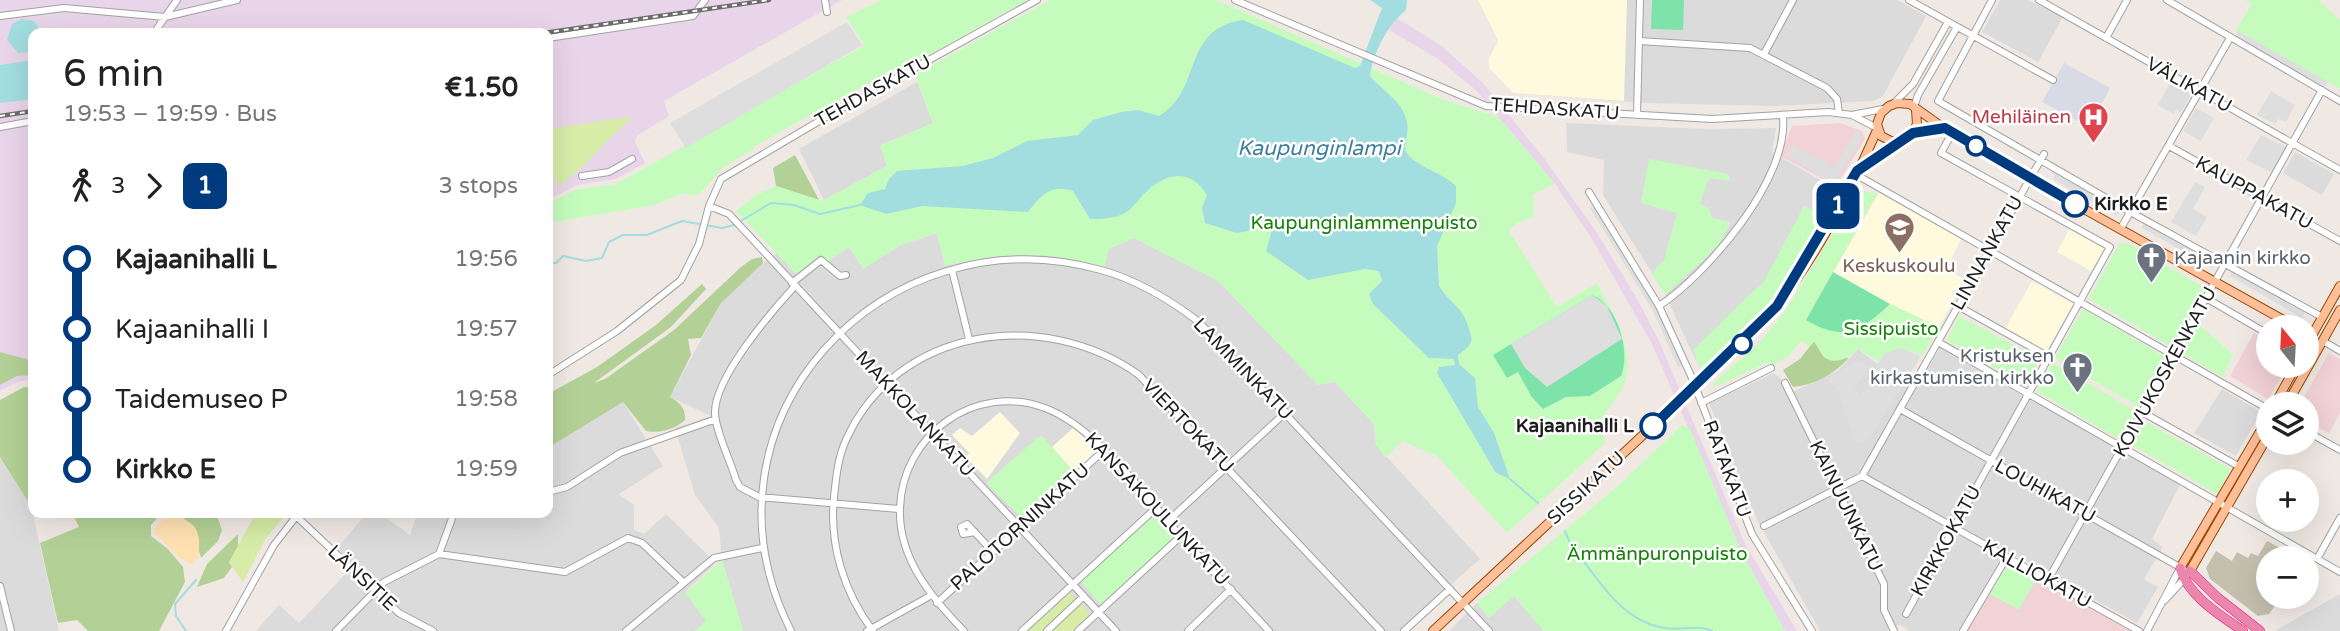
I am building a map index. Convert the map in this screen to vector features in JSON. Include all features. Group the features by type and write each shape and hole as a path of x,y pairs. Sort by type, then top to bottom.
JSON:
{"highway":[{"path":"2185,569 2184,580 2218,613 2243,631"},
{"path":"2185,569 2260,631"}],"main road":[{"path":"1949,130 1913,133 1899,142 1886,141 1877,129 1885,109 1893,104 1906,103 2030,177 2274,315"},
{"path":"1913,133 1917,124 1915,109"},
{"name":"SISSIKATU","path":"1433,631 1695,387 1777,306 1856,173 1877,129"},
{"name":"SISSIKATU","path":"1856,173 1899,142"},
{"path":"2319,321 2340,286"},
{"path":"2294,392 2340,310"},
{"path":"2319,339 2323,341"},
{"path":"2185,569 2219,501 2256,439"},
{"path":"2185,569 2228,507 2257,455"}],"street":[{"path":"157,28 177,0"},
{"path":"0,16 64,8 165,17 237,0"},
{"path":"553,37 693,16 705,0"},
{"path":"825,0 827,12"},
{"name":"TEHDASKATU","path":"709,206 722,180 736,169 1037,0"},
{"name":"TEHDASKATU","path":"1235,0 1486,106 1712,119 1853,114 1885,109"},
{"path":"1637,115 1640,0"},
{"path":"1764,54 1793,0"},
{"path":"1909,0 2053,80"},
{"path":"1992,0 1938,101 2043,157 2131,211 2322,317"},
{"name":"VÄLIKATU","path":"2039,0 2340,170"},
{"path":"2106,38 2127,0"},
{"path":"2166,0 2340,101"},
{"path":"1893,104 1913,84 1948,22"},
{"path":"1915,109 1918,95 1957,27"},
{"path":"2121,228 2230,38"},
{"path":"1639,41 1747,47 1835,94 1839,113"},
{"name":"KOIVUKOSKENKATU","path":"2048,580 2322,90"},
{"name":"TEHDASKATU","path":"1853,114 1877,129"},
{"path":"1659,306 1713,261 1731,237 1764,184 1782,145 1783,117"},
{"path":"0,127 28,122"},
{"path":"1949,130 1941,153 2019,195"},
{"name":"KAUPPAKATU","path":"2169,146 2340,241"},
{"name":"LINNANKATU","path":"1862,476 2019,195 2043,157"},
{"path":"582,176 609,172 632,159"},
{"path":"1856,173 2256,402"},
{"name":"RATAKATU","path":"1589,192 1659,306 1695,387 1752,534 1812,631"},
{"name":"KIRKKOKATU","path":"1906,614 2110,247 2019,195"},
{"path":"553,373 617,331 681,280 699,244 709,206"},
{"name":"MAKKOLANKATU","path":"709,206 729,214 1116,631"},
{"path":"846,275 840,276 821,260 793,284 760,325 722,386 716,419 740,487 760,497 900,509"},
{"name":"LAMMINKATU","path":"791,631 778,606 762,548 760,497 777,422 808,366 840,334 892,295 930,276 995,261 1044,260 1103,271 1138,284 1199,322 1489,631"},
{"path":"952,270 969,339"},
{"path":"2206,298 2256,327"},
{"path":"1958,306 2049,357"},
{"name":"VIERTOKATU","path":"870,630 844,578 837,555 834,503 845,441 863,410 886,383 925,357 969,339 1004,334 1044,335 1102,351 1152,386 1381,631"},
{"path":"2323,341 2340,351"},
{"path":"1938,342 2296,546"},
{"path":"1701,403 1771,368"},
{"name":"KAINUUNKATU","path":"1785,383 1884,584 1884,610 1894,631"},
{"name":"KANSAKOULUNKATU","path":"964,631 930,596 911,560 900,509 909,465 916,449 947,419 967,409 998,402 1018,402 1041,407 1067,418 1086,432 1269,631"},
{"name":"LOUHIKATU","path":"1900,409 2185,569"},
{"path":"1168,521 1286,412"},
{"path":"2142,412 2240,467"},
{"path":"553,491 567,487 620,453 716,419"},
{"path":"2319,438 2340,450"},
{"name":"PALOTORNINKATU","path":"937,603 1103,452"},
{"path":"1764,526 1862,476"},
{"name":"KALLIOKATU","path":"1862,476 2139,631"},
{"path":"1022,631 1156,508"},
{"path":"226,631 274,545 295,518"},
{"name":"LÄNSITIE","path":"302,518 375,590 413,623 433,631"},
{"path":"439,554 452,518"},
{"path":"2319,557 2340,518"},
{"path":"975,532 993,552"},
{"path":"1078,631 1181,536"},
{"path":"336,631 384,582 439,554 565,572 628,538 642,543 683,582"},
{"path":"626,631 714,558 762,548"},
{"path":"1963,631 2007,557"},
{"path":"2319,560 2340,572"},
{"path":"2147,631 2185,569"},
{"path":"2164,601 2184,580"},
{"path":"0,586 11,631"},
{"path":"1188,631 1231,589"},
{"path":"1404,631 1450,589"},
{"path":"870,630 930,596"},
{"path":"1046,631 1084,596"}],"shaded area":[{"path":"0,0 842,0 664,101 669,116 637,136 635,142 645,163 616,179 577,185 553,197 553,28 28,28 28,380 20,381 0,391"},
{"path":"1478,0 1897,0 1926,16 1883,96 1873,101 1776,106 1642,103 1513,93 1489,68 1489,58 1498,41"},
{"path":"1478,0 1627,0 1624,101 1513,93 1489,68 1489,58 1498,41"},
{"path":"2000,0 2027,0 2063,17 2038,62 1982,32"},
{"path":"1397,18 1443,47 1482,82 1544,158 1597,233 1659,341 1745,544 1797,631 1785,631 1741,551 1652,344 1590,236 1555,184 1476,90 1438,59 1389,30"},
{"path":"847,22 862,45 686,148 670,123"},
{"path":"2238,31 2328,82 2325,87 2235,36"},
{"path":"2064,63 2110,88 2089,127 2042,102"},
{"path":"2171,81 2192,93 2181,113 2176,110 2174,114 2158,105"},
{"path":"917,82 933,123 881,145 887,166 824,200 799,149"},
{"path":"2271,91 2295,105 2286,122 2278,119 2275,124 2257,115"},
{"path":"2196,108 2214,118 2201,141 2183,131"},
{"path":"1566,123 1709,129 1776,128 1772,152 1832,187 1765,297 1696,361 1664,292 1603,195 1604,160 1567,152"},
{"path":"1840,123 1862,131 1865,139 1836,186 1780,156 1792,126"},
{"path":"1855,132 1863,137 1832,184 1787,156 1792,145 1835,167"},
{"path":"2261,135 2286,147 2271,172 2246,160"},
{"path":"2295,152 2334,174 2322,195 2283,173"},
{"path":"2055,165 2125,205 2121,212 2116,215 2053,179 2055,175 2051,173"},
{"path":"2195,182 2205,187 2193,209 2207,217 2196,236 2171,222"},
{"name":"Keskuskoulu","path":"1879,193 1961,239 1947,269 1965,280 1939,327 1890,304 1806,320"},
{"path":"1594,206 1657,308 1682,366 1678,367 1653,311 1590,208"},
{"path":"2145,215 2206,250 2204,256 2215,262 2212,268 2142,228"},
{"path":"2070,228 2105,248 2091,271 2057,252"},
{"path":"937,233 945,265 1012,254 1044,253 1104,268 1108,249 1134,238 1218,280 1252,314 1334,381 1374,424 1376,445 1480,559 1398,631 743,631 722,560 719,528 695,495 675,428 711,416 670,397 721,303 752,271 777,253 802,280 849,246 863,268 901,245"},
{"path":"2235,264 2309,305 2304,315 2297,315 2230,276"},
{"path":"2032,281 2073,304 2046,352 2005,329"},
{"path":"1592,295 1607,306 1622,339 1547,387 1525,368 1511,344"},
{"path":"2254,333 2256,378 2281,378 2272,392 2256,392 2230,376"},
{"path":"1900,348 1921,356 1868,440 1856,444 1837,388 1825,381 1859,360 1870,367 1854,388 1860,396 1884,354"},
{"path":"1940,348 2180,485 2152,539 2163,547 2144,579 2158,587 2137,623 2007,551 1958,631 1909,631 1900,625 1887,631 1820,631 1757,520 1709,403 1774,373 1795,391 1838,371 1858,349 1914,392"},
{"path":"2329,353 2340,359 2340,413 2329,433 2319,428 2319,392 2307,392 2315,378 2319,378 2319,371"},
{"path":"2222,389 2256,409 2256,421 2236,456 2194,433"},
{"path":"623,402 663,466 619,494 634,505 634,530 644,534 666,514 716,563 685,592 707,621 695,631 256,631 279,605 299,623 353,566 337,548 363,518 387,518 410,535 415,518 553,518 553,445"},
{"path":"1000,412 1020,433 987,479 966,457 969,453 952,435 960,428 972,436"},
{"path":"1073,428 1098,450 1075,473 1052,447"},
{"path":"0,457 28,498 28,518 34,518 59,631 0,631"},
{"path":"2216,551 2232,561 2237,552 2248,558 2251,553 2256,555 2256,609 2273,609 2269,614 2258,616 2210,579 2206,568"},
{"path":"2036,577 2130,631 1966,631 1988,593 2019,609"},
{"path":"2340,594 2340,631 2276,630 2313,609 2319,609 2319,606"},
{"path":"1514,596 1544,631 1449,631 1477,603 1489,618"}],"green space":[{"path":"882,0 1027,0 911,65 901,70 895,68 755,146 753,150 725,166 698,195 680,194 655,205 553,222 553,202 578,189 616,184 865,45 846,17"},
{"name":"Kaupunginlammenpuisto","path":"1050,0 1216,0 1442,99 1498,117 1555,184 1533,194 1533,217 1516,224 1509,231 1557,307 1597,283 1623,338 1627,374 1625,383 1605,414 1602,432 1605,443 1507,533 1438,457 1403,441 1385,458 1376,444 1374,424 1335,382 1318,385 1218,281 1134,238 1109,249 1104,268 1063,258 1025,255 986,258 945,266 937,233 901,245 863,269 849,247 802,280 736,211 756,195 776,186 822,201 887,166 880,146 933,123 915,75"},
{"path":"1652,0 1684,0 1683,30 1651,29"},
{"path":"2245,0 2318,0 2340,20 2340,89 2236,30 2252,4"},
{"path":"627,117 632,119 578,171 558,186 553,173 553,128"},
{"path":"795,155 819,200 776,186 773,168"},
{"path":"1649,159 1728,174 1730,181 1709,178 1700,203 1709,209 1712,218 1731,222 1718,246 1665,295 1652,273 1664,260 1677,213 1641,203"},
{"name":"Sissipuisto","path":"1859,190 1877,194 1806,320 1847,333 1890,304 1939,327 1923,355 1893,350 1879,362 1858,349 1847,357 1833,361 1824,357 1814,342 1809,347 1801,341 1788,357 1773,365 1769,362 1717,386 1711,385 1758,344 1783,315"},
{"path":"1804,206 1823,216 1772,300 1701,370 1693,350 1765,280"},
{"path":"2128,243 2205,288 2172,347 2089,299 2119,244"},
{"path":"762,257 763,263 721,303 701,338 688,339 691,355 670,397 681,406 685,420 667,430 646,431 623,402 553,445 553,391 597,367 656,325 702,284 706,289 671,327 594,383 605,379 674,330 752,259"},
{"path":"1833,272 1890,304 1851,331 1831,331 1806,320"},
{"path":"1592,295 1609,308 1620,330 1624,355 1621,376 1590,396 1566,397 1543,409 1531,396 1518,372 1507,378 1493,355"},
{"path":"2083,309 2167,358 2139,407 2055,358"},
{"path":"1959,316 2040,359 2025,385 1947,340"},
{"path":"2198,324 2233,354 2223,377 2181,353"},
{"path":"1814,341 1828,357 1849,358 1824,378 1793,387 1783,370 1800,359"},
{"path":"0,352 28,360 28,375 17,376 0,385"},
{"path":"2053,363 2136,411 2119,439 2036,391"},
{"path":"28,387 28,501 0,457 0,400"},
{"path":"2144,421 2231,469 2217,494 2132,445"},
{"name":"Ämmänpuronpuisto","path":"1682,425 1690,429 1741,551 1785,631 1544,631 1514,596 1489,618 1477,603 1618,486"},
{"path":"1041,435 1075,473 1023,519 986,483"},
{"path":"1153,514 1158,514 1173,531 1174,537 1101,605 1081,582"},
{"path":"74,518 157,518 151,525 151,536 168,549 183,567 185,582 159,631 88,631 77,620 58,623 40,543 79,527"},
{"path":"184,518 218,518 222,530 218,541 201,558 192,528"},
{"path":"253,518 283,518 266,538 243,582 229,562"},
{"path":"238,534 238,546 229,562 232,567 224,578 197,587 207,564"},
{"path":"722,560 743,631 695,631 706,621 685,593"},
{"path":"2006,563 2036,579 2019,610 1988,593"},
{"path":"1070,592 1091,615 1074,631 1028,631"}],"sand":[{"path":"179,518 194,526 199,543 198,558 193,564 183,560 154,534 158,523"}],"water":[{"name":"Kaupunginlampi","path":"1370,0 1407,0 1406,10 1382,40 1370,76 1397,102 1405,115 1408,127 1405,149 1409,156 1456,186 1456,203 1437,246 1439,286 1466,321 1471,341 1469,347 1458,355 1459,364 1475,378 1478,407 1494,433 1510,479 1496,473 1437,373 1439,367 1455,365 1454,359 1429,358 1373,304 1369,294 1382,281 1379,271 1365,269 1308,280 1266,251 1272,230 1270,217 1256,220 1248,231 1237,233 1205,223 1202,208 1207,195 1187,177 1163,180 1147,191 1128,211 1105,219 1090,219 1073,191 1065,189 1047,192 1028,212 922,206 886,214 860,205 868,193 885,189 889,179 897,171 963,166 993,158 1027,141 1078,135 1093,120 1121,112 1138,110 1159,116 1173,105 1182,91 1201,47 1210,35 1223,26 1243,20 1355,68 1360,66 1382,8"},
{"path":"22,19 34,21 39,28 28,28 28,52 18,53 7,40 12,24"},
{"path":"28,61 28,100 0,103 0,65"}],"waterway":[{"path":"739,222 771,203 794,205 820,214 860,205"},
{"path":"553,263 563,256 586,261 602,258 609,242 623,235 647,235 682,221 722,228 734,225"},
{"path":"1510,479 1538,503"},
{"path":"1565,531 1570,543 1600,583 1634,616 1648,624 1664,628 1700,628 1712,631"},
{"path":"186,631 176,616 175,604 196,580"}],"railway":[{"path":"553,32 769,0"},
{"path":"0,116 28,112"}],"bus line":[{"name":"1","path":"1653,426 1763,323 1790,290 1857,171 1913,133 1945,128 2075,204"}],"place":[{"name":"Mehiläinen","path":"2094,144"},
{"name":"Kirkko E","path":"2075,204"},
{"name":"Keskuskoulu","path":"1899,254"},
{"name":"Kajaanin kirkko","path":"2151,285"},
{"name":"Kristuksen kirkastumisen kirkko","path":"2077,394"},
{"name":"Kajaanihalli L","path":"1653,426"}]}
